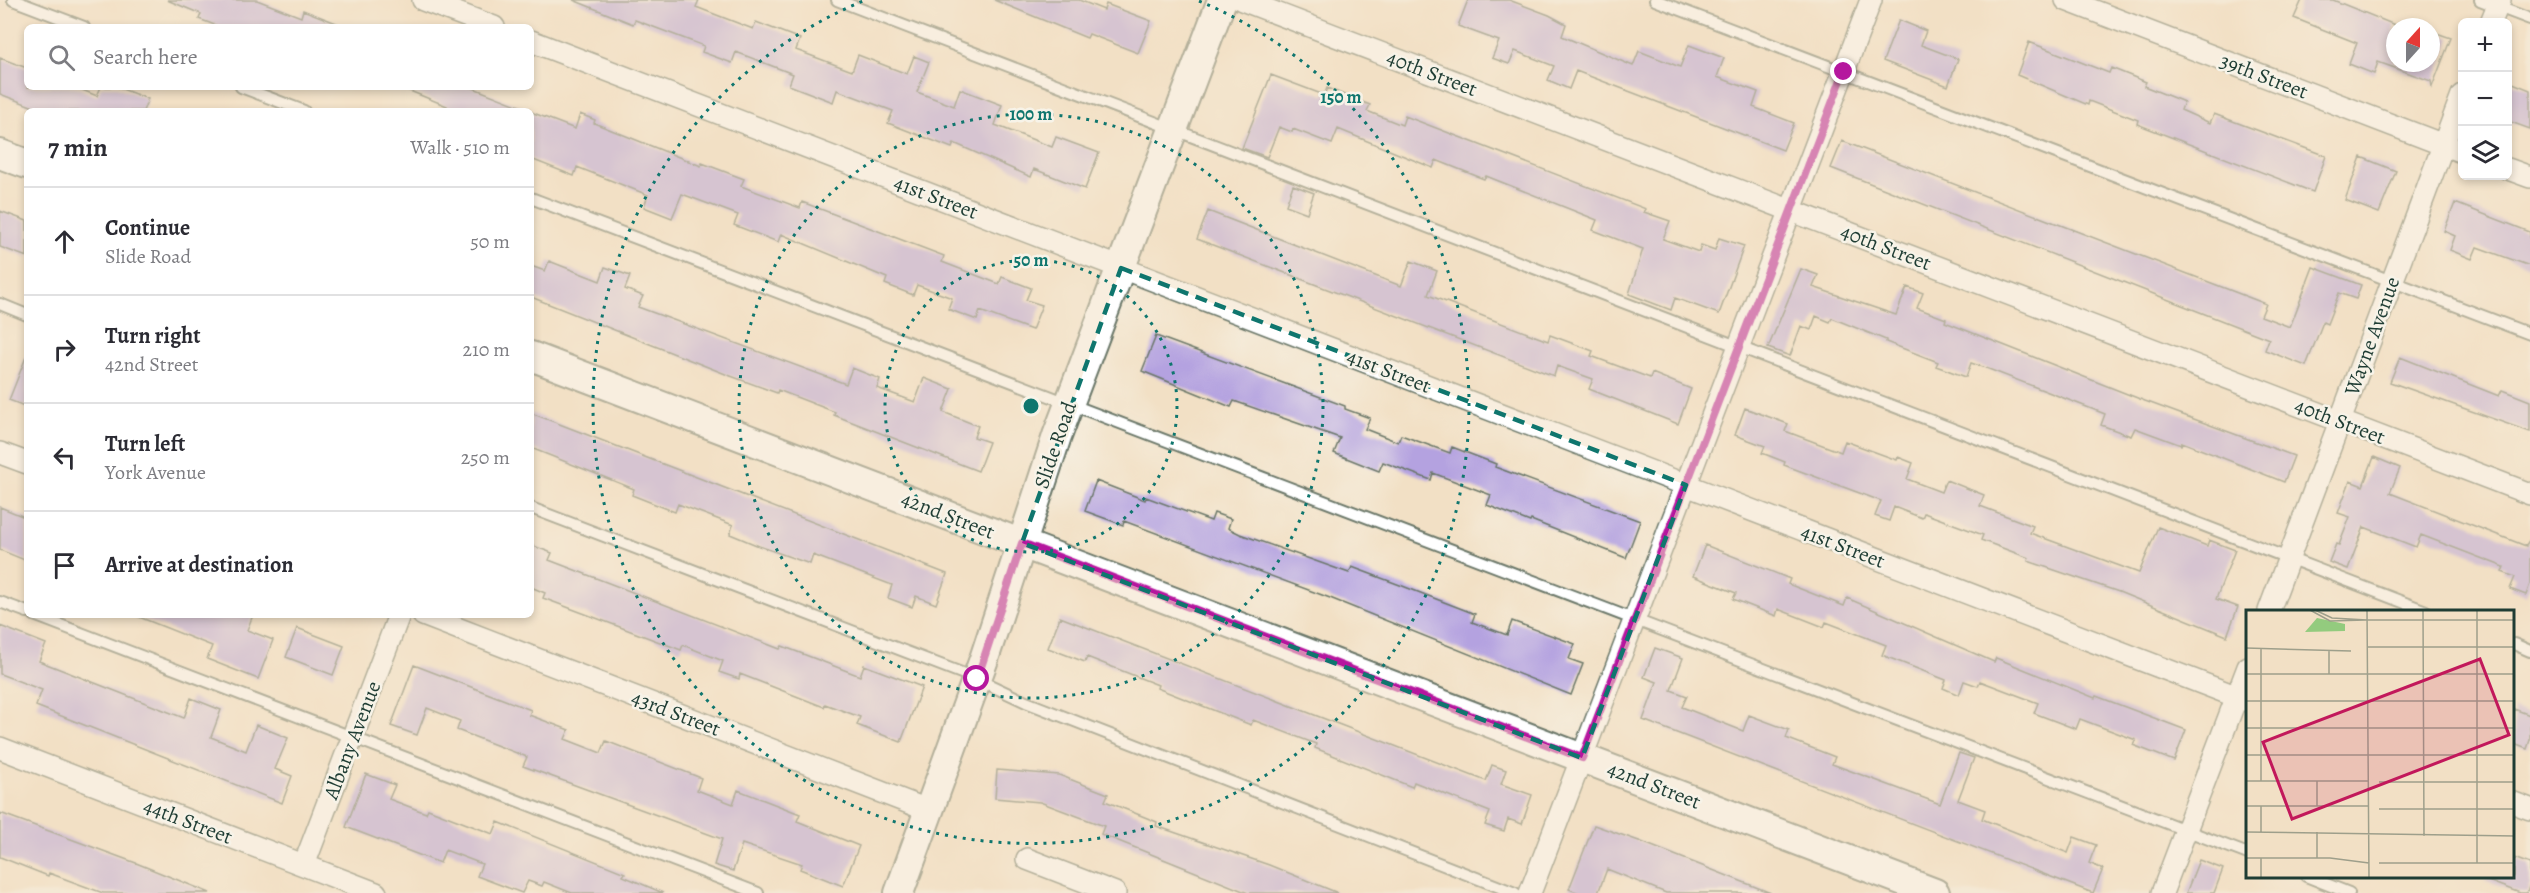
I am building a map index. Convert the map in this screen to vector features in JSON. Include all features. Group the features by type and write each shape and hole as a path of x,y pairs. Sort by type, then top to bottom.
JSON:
{"street":[{"path":"423,0 486,24"},
{"name":"Slide Road","path":"899,893 977,679 1069,403 1222,0"},
{"name":"40th Street","path":"1242,0 2530,494"},
{"path":"1530,893 1871,0"},
{"name":"39th Street","path":"2066,0 2453,148"},
{"name":"41st Street","path":"534,42 2243,699"},
{"name":"Wayne Avenue","path":"2269,610 2392,282 2453,148 2458,122"},
{"path":"0,154 24,163"},
{"path":"2512,170 2530,177"},
{"name":"42nd Street","path":"534,357 1935,893"},
{"path":"0,453 24,462"},
{"name":"Albany Avenue","path":"304,865 398,618"},
{"name":"43rd Street","path":"431,618 930,811"},
{"path":"2163,893 2186,831 2243,699 2246,680"},
{"name":"44th Street","path":"0,748 376,893"},
{"path":"2515,802 2530,809"},
{"path":"1027,859 1115,893"}],"lane":[{"path":"13,0 76,24"},
{"path":"837,0 2423,610"},
{"path":"1655,0 2530,334"},
{"path":"2492,7 2530,19"},
{"path":"249,90 296,108"},
{"path":"534,199 2246,853"},
{"path":"0,304 24,314"},
{"path":"534,509 977,679 1026,702 1515,893"},
{"path":"0,602 24,611"},
{"path":"42,618 758,893"},
{"path":"2515,644 2530,651"},
{"path":"2311,878 2349,893"}],"highlighted area":[{"path":"1121,268 1686,485 1582,758 1022,543"}],"building":[{"path":"167,0 257,0 301,17 303,10 339,24 212,24 199,19 201,14"},
{"path":"573,0 699,0 696,7 753,29 756,22 800,39 796,50 852,71 858,55 907,74 914,56 929,62 917,92 954,106 960,89 1002,105 995,125 1052,147 1056,137 1099,153 1085,189 1034,169 1031,177 954,143 952,148 888,123 893,111 837,90 833,102 789,85 793,74 736,52 732,63 702,52 704,46 635,20 633,24"},
{"path":"994,0 1079,0 1104,10 1106,4 1151,21 1138,53 1089,34 1087,38"},
{"path":"1468,0 1509,0 1549,15 1566,24 1562,36 1633,66 1639,51 1680,67 1689,45 1724,58 1717,77 1758,92 1753,107 1794,123 1783,150 1576,71 1569,89 1548,80 1554,66 1515,51 1509,64 1492,58 1499,41 1458,26"},
{"path":"2302,0 2333,0 2386,21 2386,65 2378,62 2374,74 2349,64 2357,43 2294,18"},
{"path":"1899,20 1926,31 1921,45 1958,59 1948,86 1883,61"},
{"path":"2440,34 2451,38 2440,66"},
{"path":"2029,42 2109,73 2111,68 2146,82 2144,86 2184,102 2181,110 2210,123 2214,114 2326,156 2313,192 2137,124 2138,120 2089,101 2088,105 2017,75"},
{"path":"0,58 24,67 24,90 82,90 97,96 100,90 125,90 148,99 144,108 36,108 0,94"},
{"path":"2406,72 2438,72 2432,87 2431,81"},
{"path":"1271,75 1324,95 1327,88 1370,105 1367,111 1402,125 1405,116 1646,209 1644,212 1670,221 1663,239 1699,252 1701,245 1715,250 1719,238 1744,246 1719,314 1675,298 1671,310 1629,294 1643,249 1593,230 1597,220 1486,176 1484,179 1436,160 1433,168 1338,129 1332,144 1293,129 1292,132 1279,127 1267,157 1242,148"},
{"path":"2512,83 2530,90 2530,129 2512,122"},
{"path":"407,90 479,90 525,108 446,108 447,106"},
{"path":"534,113 575,129 580,114 595,120 594,123 701,166 702,163 744,179 741,186 800,208 802,202 944,256 942,262 999,284 1002,277 1031,288 1026,300 1042,305 1032,330 980,311 977,320 948,309 952,298 917,285 913,295 885,284 887,278 781,234 778,242 734,225 738,215 682,194 672,218 644,207 648,195 577,167 574,176 534,160"},
{"path":"1842,141 2266,304 2261,316 2290,327 2313,267 2361,285 2356,299 2339,293 2327,324 2323,322 2306,366 2265,350 2269,339 1831,168"},
{"path":"2361,157 2396,171 2379,213 2345,200"},
{"path":"1293,185 1314,193 1307,213 1286,205"},
{"path":"2455,203 2530,232 2530,266 2477,247 2472,259 2450,250 2455,236 2444,231"},
{"path":"0,211 24,220 24,256 0,247"},
{"path":"1208,211 1401,286 1411,261 1437,271 1428,295 1548,341 1550,335 1593,351 1591,356 1650,378 1652,373 1691,389 1678,424 1589,389 1593,379 1557,366 1554,376 1197,239"},
{"path":"549,261 600,281 605,267 630,276 625,289 643,296 638,307 846,384 852,368 880,379 877,388 915,402 924,378 952,389 943,412 978,426 974,437 989,442 978,471 834,415 835,412 778,390 777,393 728,375 534,298 534,267 545,271"},
{"path":"1801,269 1818,275 1813,287 1896,315 1907,287 1923,293 1917,308 1946,319 1945,322 2145,401 2294,456 2284,482 2182,442 2181,445 2135,428 2131,436 2101,425 2105,414 1971,363 1966,377 1936,366 1938,362 1832,318 1830,322 1816,316 1811,330 1801,326 1790,356 1768,348"},
{"path":"1156,336 1345,406 1345,409 1370,418 1365,429 1398,442 1401,435 1450,453 1452,447 1496,464 1495,467 1640,521 1626,558 1487,505 1491,495 1433,473 1431,480 1383,462 1379,471 1334,453 1340,438 1234,401 1231,407 1142,371"},
{"path":"2400,357 2499,396 2502,390 2530,401 2530,432 2390,382"},
{"path":"24,362 24,406 9,400"},
{"path":"1745,408 1788,424 1785,431 1841,452 1845,441 1897,460 1898,457 1913,463 1907,479 1941,492 1946,480 1984,495 1980,506 2033,526 2030,533 2139,573 2158,527 2207,546 2209,540 2235,550 2216,599 2238,607 2227,636 2119,592 2028,561 2029,558 1981,540 1983,535 1924,513 1922,518 1894,507 1889,521 1875,516 1881,501 1784,465 1785,462 1762,453 1765,446 1735,435"},
{"path":"534,414 947,574 936,604 916,596 912,607 888,598 892,585 813,555 810,564 759,546 730,534 733,525 678,504 675,512 632,495 634,489 534,449"},
{"path":"2374,457 2400,468 2390,493 2526,546 2530,540 2530,584 2526,595 2510,589 2515,577 2502,572 2504,567 2421,535 2416,547 2364,527 2348,569 2329,562 2336,544 2339,545 2350,517 2338,513 2350,481 2363,486"},
{"path":"1096,481 1145,500 1146,497 1211,521 1214,513 1231,519 1228,528 1240,534 1349,573 1352,567 1400,585 1475,614 1472,622 1507,635 1512,621 1575,644 1569,659 1583,664 1571,695 1330,598 1124,521 1123,525 1085,511"},
{"path":"0,507 24,517 24,560 0,550"},
{"path":"1705,545 1790,579 1788,584 1844,606 1847,598 1994,662 1996,658 2095,698 2096,696 2186,730 2174,761 2133,745 2136,740 2080,719 2076,729 2034,713 2038,703 1980,681 1978,686 1964,681 1959,695 1943,688 1946,680 1882,655 1886,645 1826,622 1824,627 1778,609 1776,616 1733,599 1736,593 1693,576"},
{"path":"534,546 552,553 549,560 780,649 782,646 860,676 864,665 922,687 901,742 857,725 860,717 825,704 824,707 740,674 739,679 719,672 723,661 683,645 681,650 543,598 545,593 534,588"},
{"path":"1060,617 1486,781 1492,765 1506,770 1501,784 1532,795 1522,824 1508,819 1504,831 1485,825 1490,812 1414,782 1412,787 1315,748 1316,744 1253,720 1251,725 1157,688 1158,685 1087,657 1085,662 1048,648"},
{"path":"142,618 252,618 247,630 273,640 258,679 207,659 212,646"},
{"path":"0,626 46,644 39,661 184,718 191,698 221,710 211,737 246,751 256,725 288,738 275,769 292,776 282,803 36,706 42,690 0,674"},
{"path":"297,628 344,646 333,675 286,657"},
{"path":"1655,648 1683,658 1671,690 1687,696 1682,707 1743,731 1749,715 1789,730 1786,738 1835,757 1832,764 1940,804 1959,753 1974,758 1958,800 1985,810 1982,819 2068,853 2074,837 2096,845 2089,863 2103,869 2093,893 1643,720 1657,682 1644,677"},
{"path":"414,665 531,710 529,715 569,730 565,739 601,753 606,741 701,778 697,790 733,804 738,790 800,814 797,821 859,846 843,886 800,869 802,864 742,844 733,871 714,865 722,839 523,766 527,757 457,730 460,721 427,708 417,735 391,726"},
{"path":"2515,709 2530,715 2530,740 2527,749 2515,744"},
{"path":"997,770 1059,775 1108,794 1105,801 1157,822 1156,826 1269,865 1338,893 1248,893 1101,834 1104,826 1040,802 995,798"},
{"path":"366,774 395,785 389,799 426,813 428,809 493,834 498,822 625,873 623,876 663,893 572,893 544,882 542,886 528,881 522,893 477,876 482,864 445,850 440,863 346,827"},
{"path":"0,813 210,893 103,893 49,873 48,876 0,857"},
{"path":"1594,825 1771,893 1666,893 1607,869 1598,893 1579,893 1569,889"},
{"path":"2515,858 2530,864 2530,884 2527,893 2520,893 2480,878 2515,878"},
{"path":"2199,860 2223,869 2214,893 2186,893"}],"route":[{"path":"977,679 1022,543 1582,758 1844,72"}]}
